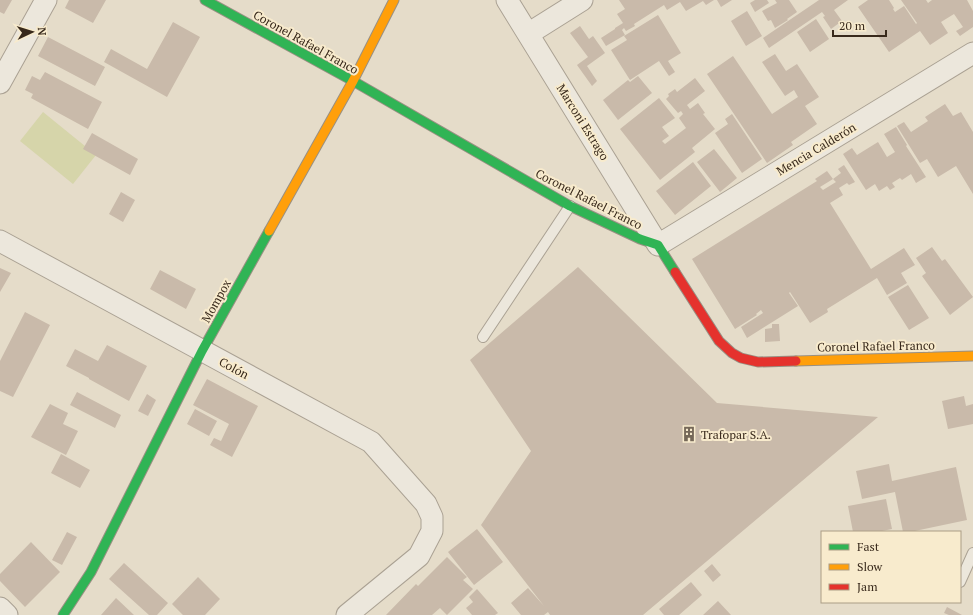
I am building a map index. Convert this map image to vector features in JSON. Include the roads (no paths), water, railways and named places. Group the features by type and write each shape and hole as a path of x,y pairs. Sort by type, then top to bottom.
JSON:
{"street":[{"path":"0,84 46,0"},
{"name":"Coronel Rafael Franco","path":"205,0 352,81 570,206 658,245 719,341 728,351 742,358 758,362 969,353"},
{"name":"Mompox","path":"63,615 91,572 202,351 352,81 394,0"},
{"name":"Marconi Estrago","path":"507,0 658,245"},
{"path":"528,34 582,0"},
{"name":"Mencia Calderón","path":"658,245 973,53"},
{"name":"Colón","path":"0,242 371,442 426,504 432,517 432,531 419,556 356,612"},
{"path":"0,608 7,615"}],"lane":[{"path":"483,337 570,206"},
{"path":"961,580 973,553"}],"place":[{"name":"Trafopar S.A.","path":"689,434"}]}
